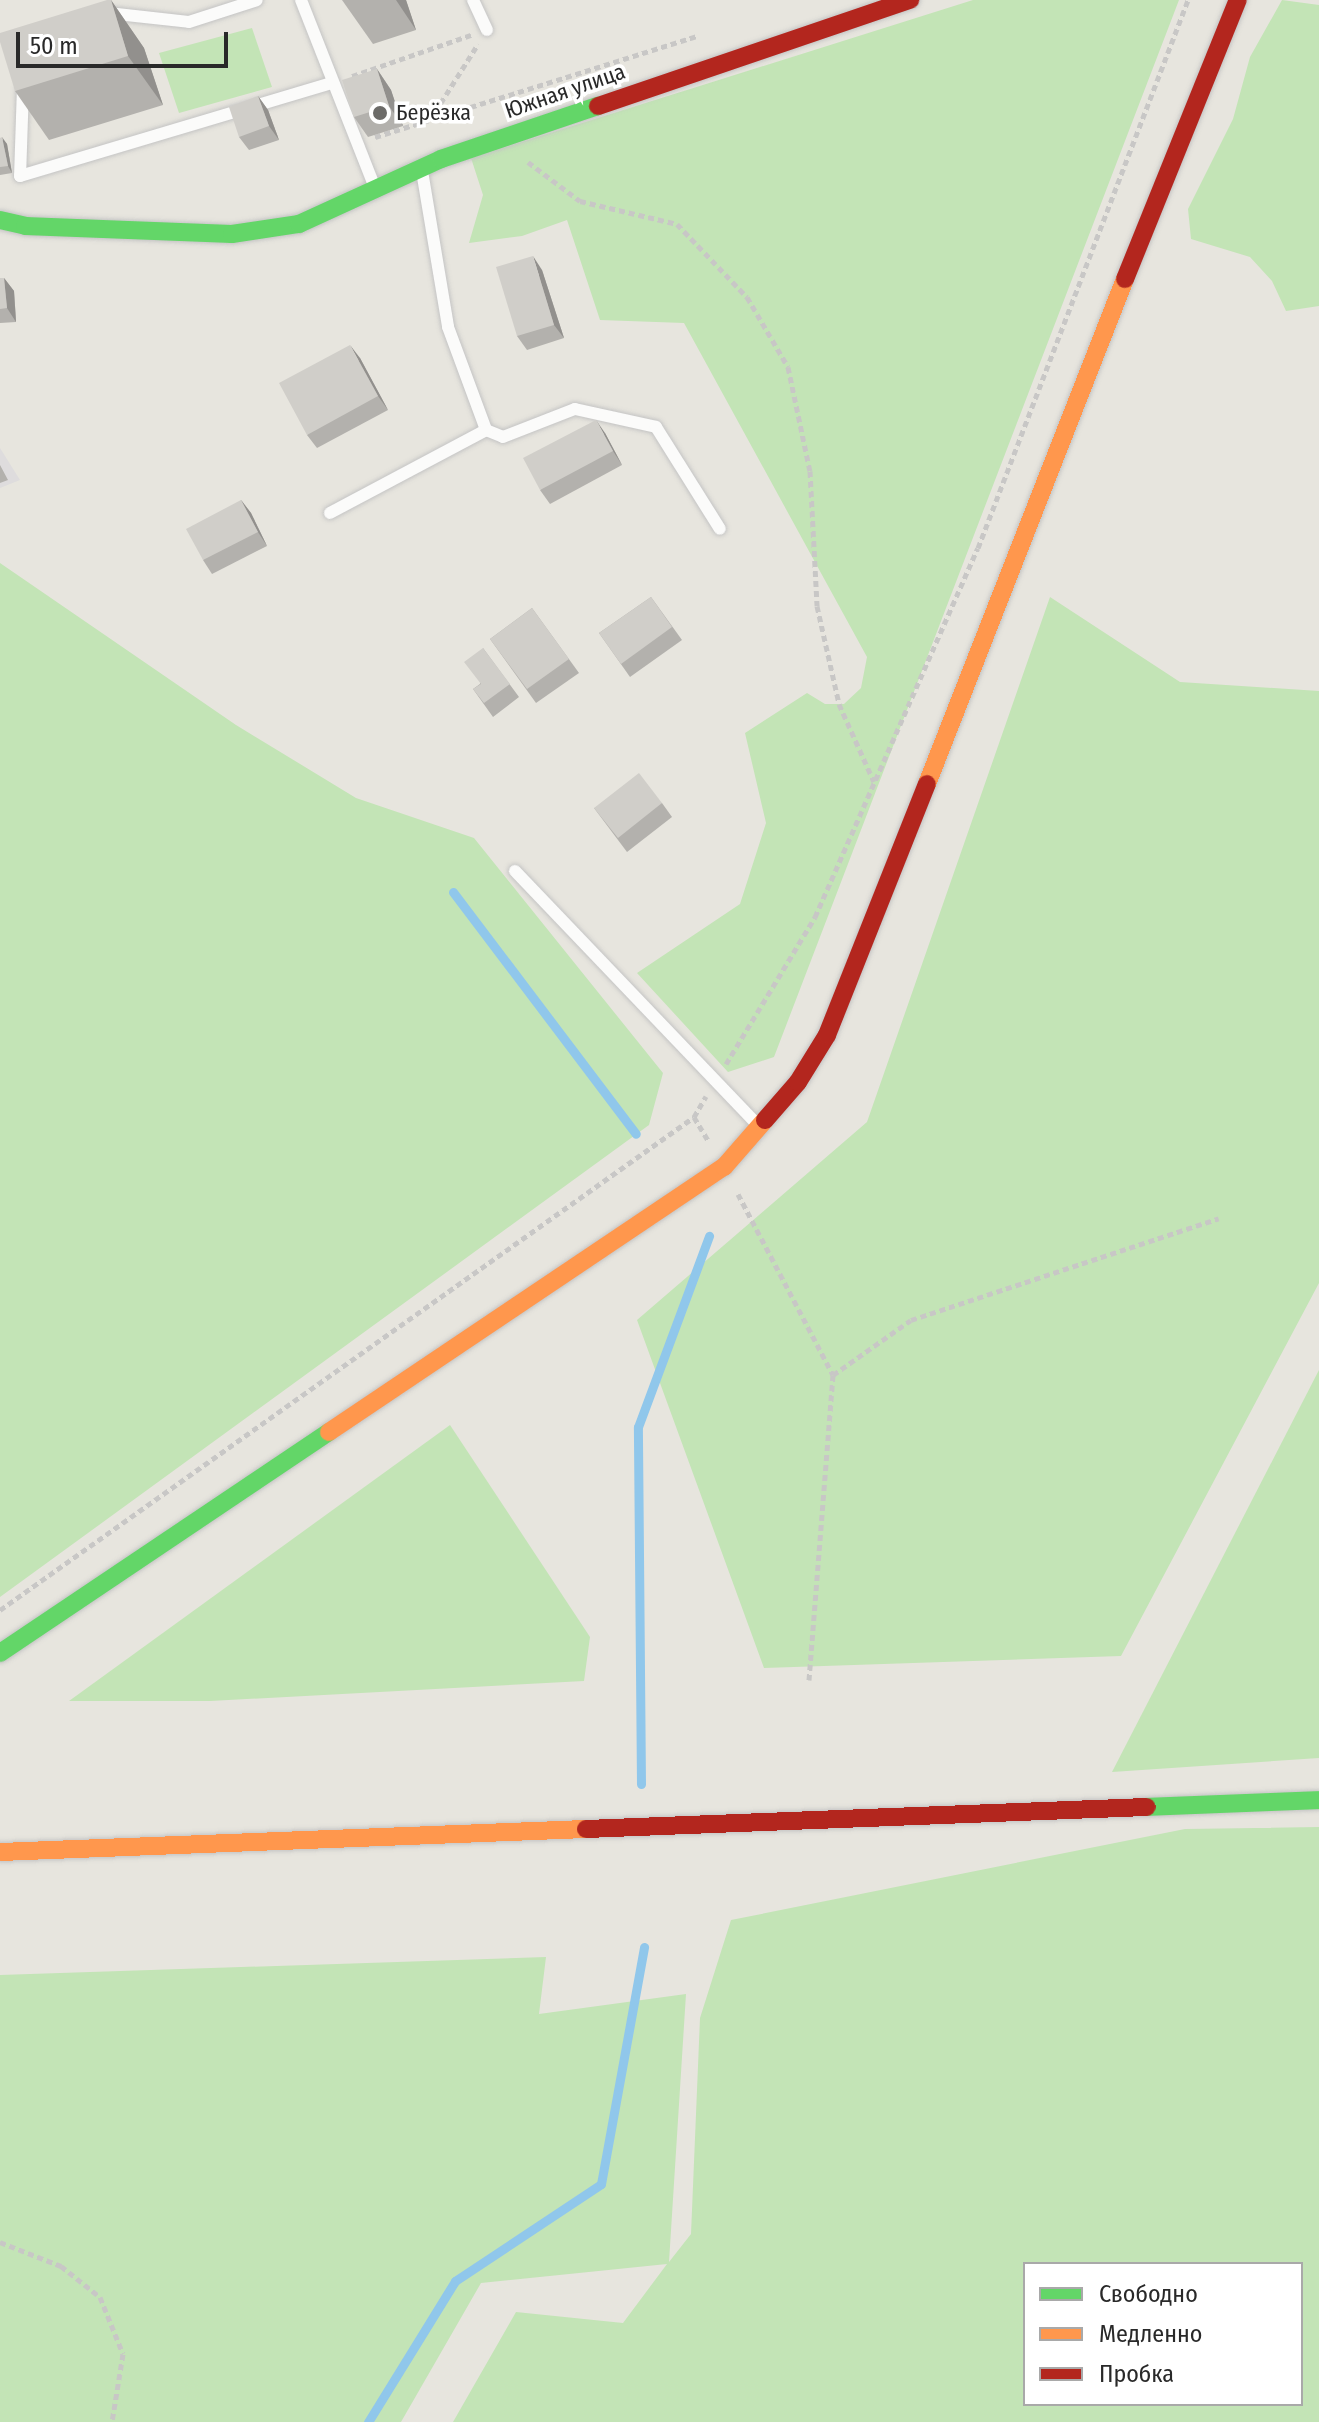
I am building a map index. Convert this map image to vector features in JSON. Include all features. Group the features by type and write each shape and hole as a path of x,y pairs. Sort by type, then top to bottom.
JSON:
{"street":[{"name":"Южная улица","path":"0,220 25,226 232,234 299,224 421,168 498,139 910,0"},
{"path":"0,1653 724,1167 762,1130 827,1035 854,975 1030,514 1238,0"},
{"path":"0,1852 1319,1800"}],"lane":[{"path":"91,18 106,12 189,22 257,0"},
{"path":"301,0 354,144 376,190"},
{"path":"473,0 487,30"},
{"path":"28,75 22,89 20,176 332,83"},
{"path":"421,168 448,327 486,430 503,437 575,409 656,427 720,529"},
{"path":"330,513 486,430"},
{"path":"515,871 762,1130"}],"path":[{"path":"0,1610 694,1117 815,917 978,548 1188,0"},
{"path":"332,83 487,30"},
{"path":"429,121 487,30"},
{"path":"354,144 709,33"},
{"path":"498,139 580,201 677,224 747,297 788,367 810,471 817,606 839,704 874,782"},
{"path":"694,1117 724,1167 833,1375 809,1680"},
{"path":"833,1375 911,1320 1219,1218"},
{"path":"0,2242 61,2266 100,2297 123,2354 112,2422"}],"shaded area":[{"path":"0,448 20,480 0,488"}],"green space":[{"path":"973,0 1179,0 774,1057 728,1072 637,973 740,904 766,823 745,733 807,693 825,704 844,704 861,688 867,657 684,323 600,320 567,220 522,236 469,243 483,195 471,158"},
{"path":"1282,0 1319,5 1319,306 1286,311 1272,281 1250,257 1191,239 1188,209 1233,119 1250,57"},
{"path":"252,28 272,87 179,113 159,53"},
{"path":"0,563 236,725 356,798 474,838 663,1073 649,1125 0,1597"},
{"path":"1050,597 1180,682 1319,691 1319,1283 1121,1656 764,1668 637,1320 867,1122"},
{"path":"1319,1370 1319,1758 1112,1772"},
{"path":"450,1425 590,1637 584,1681 210,1701 69,1701"},
{"path":"1319,1827 1319,2422 453,2422 516,2312 623,2323 667,2264 481,2283 401,2422 0,2422 0,1975 546,1957 539,2014 686,1994 669,2262 691,2234 700,2018 731,1920 1185,1829"}],"building":[{"path":"111,0 128,56 15,91 0,33"},
{"path":"377,69 389,106 354,117 342,80"},
{"path":"258,96 269,126 239,137 229,107"},
{"path":"0,138 8,166 0,167"},
{"path":"533,256 554,325 517,336 496,267"},
{"path":"0,278 4,278 7,308 0,309"},
{"path":"350,345 378,396 307,435 279,383"},
{"path":"596,420 613,451 540,490 523,458"},
{"path":"241,500 258,532 203,560 186,529"},
{"path":"651,597 672,627 621,664 599,633"},
{"path":"532,608 569,659 527,689 490,639"},
{"path":"483,648 510,684 484,703 473,689 481,684 464,662"},
{"path":"639,773 662,803 618,838 594,808"}],"waterway":[{"path":"453,892 636,1134"},
{"path":"641,1784 638,1427 709,1236"},
{"path":"368,2422 455,2281 601,2184 644,1947"}],"traffic: fast":[{"path":"0,220 25,226 232,234 299,224 441,159 598,106"},
{"path":"0,1653 329,1432"},
{"path":"1147,1807 1319,1800"}],"traffic: slow":[{"path":"927,784 1125,279"},
{"path":"329,1432 724,1167 765,1120"},
{"path":"0,1852 586,1829"}],"traffic: jam":[{"path":"598,106 910,0"},
{"path":"1125,279 1238,0"},
{"path":"765,1120 798,1082 827,1035 927,784"},
{"path":"586,1829 1147,1807"}],"place":[{"name":"Берёзка","path":"380,113"}]}
